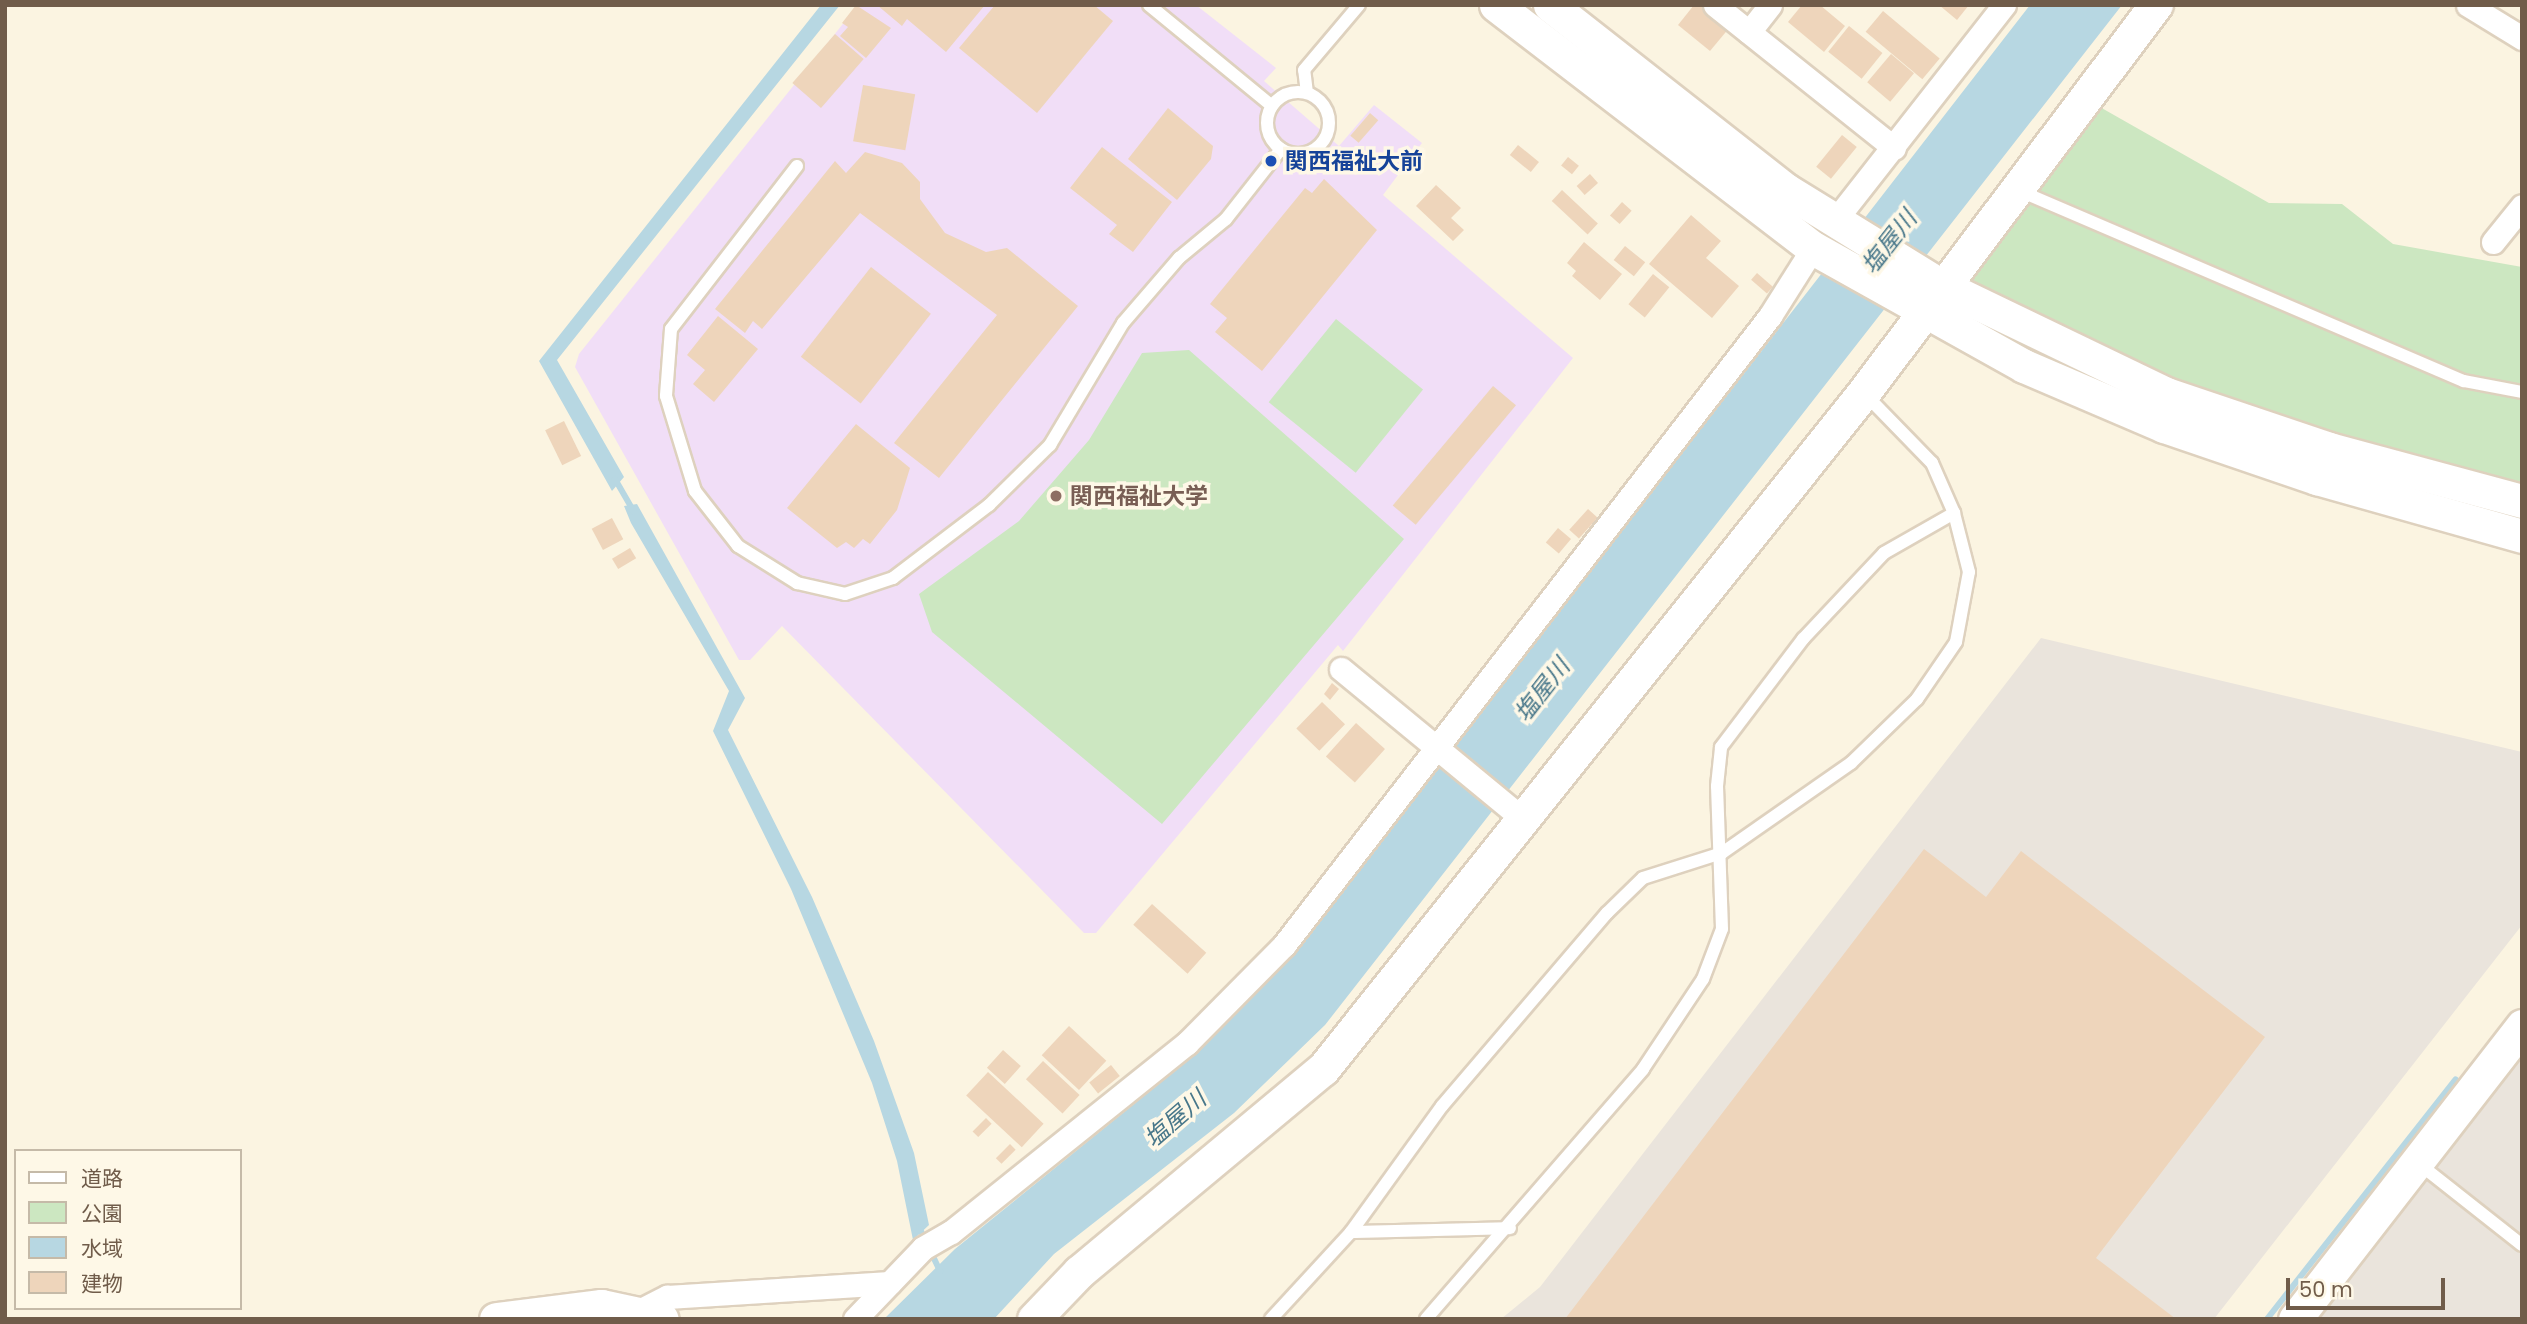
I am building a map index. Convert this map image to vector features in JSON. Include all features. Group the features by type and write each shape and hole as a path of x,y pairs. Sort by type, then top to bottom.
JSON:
{"street":[{"path":"1496,5 1823,235 1931,298 2024,366 2164,426 2317,478 2522,536"},
{"path":"1715,5 1894,148"},
{"path":"1749,32 1770,5"},
{"path":"855,1319 923,1248 970,1218 1197,1034 1330,891 1434,746 1770,316 1823,235 2004,5"},
{"path":"1034,1319 1079,1272 1323,1069 1864,393 1931,298 2156,5"},
{"path":"2468,5 2522,38"},
{"path":"1563,9 1823,235"},
{"path":"2493,242 2522,206"},
{"path":"1931,298 2166,394 2329,449 2522,501"},
{"path":"1340,669 1523,819"},
{"path":"2295,1319 2522,1026"},
{"path":"496,1319 601,1306 649,1315 667,1297 890,1283"}],"lane":[{"path":"1149,5 1272,106"},
{"path":"1307,93 1288,94 1272,106 1267,125 1281,149 1304,154 1327,134 1328,114 1307,93 1304,70 1359,5"},
{"path":"797,166 671,329 666,396 695,491 738,546 797,583 845,594 893,578 989,505 1050,444 1122,323 1179,258 1226,219 1281,149"},
{"path":"2015,189 2464,382 2522,393"},
{"path":"1271,1319 1351,1232 1442,1106 1607,913 1643,878 1722,853 1852,763 1917,699 1956,642 1969,572 1954,513 1932,463 1864,393"},
{"path":"1426,1319 1510,1228 1643,1069 1703,979 1723,929 1722,853 1717,786 1721,747 1803,639 1884,552 1954,513"},
{"path":"2418,1163 2522,1245"},
{"path":"1351,1232 1510,1228"}],"shaded area":[{"name":"関西福祉大学","path":"858,5 1196,5 1276,68 1264,81 1339,146 1374,105 1422,143 1383,195 1573,358 1343,651 1338,645 1096,933 1084,933 782,626 750,660 739,660 575,367 579,354"},
{"path":"2041,638 2522,752 2522,925 2214,1319 1501,1319 1540,1287"},
{"path":"2522,1022 2522,1319 2285,1319"}],"green space":[{"path":"2084,98 2269,203 2342,204 2393,244 2522,267 2522,496 2247,421 1940,285"},
{"path":"1336,319 1423,389 1356,473 1269,402"},
{"path":"1189,350 1404,539 1162,824 932,632 919,594 1019,521 1089,440 1142,353"}],"water":[{"path":"821,5 840,5 557,360 624,477 612,491 539,361"},
{"name":"塩屋川","path":"2030,5 2122,5 1325,1025 1234,1113 1054,1254 994,1319 884,1319 955,1249 1198,1052 1306,938"},
{"path":"637,504 745,698 728,730 812,897 874,1041 914,1153 929,1225 913,1240 897,1161 872,1083 791,889 713,731 729,691 631,523 624,506"}],"building":[{"path":"856,5 891,28 866,58 840,36 848,27 842,23"},
{"path":"877,5 985,5 946,52 907,19 902,26"},
{"path":"995,5 1094,5 1113,21 1037,113 959,48"},
{"path":"1694,5 1703,5 1730,27 1710,51 1678,25"},
{"path":"1802,5 1820,5 1845,26 1824,52 1788,22"},
{"path":"1939,5 1969,5 1957,20"},
{"path":"1883,11 1940,59 1922,79 1866,32"},
{"path":"1849,26 1882,53 1862,79 1828,52"},
{"path":"835,34 864,59 821,108 792,83"},
{"path":"1891,54 1914,73 1890,102 1867,82"},
{"path":"863,85 915,94 905,150 853,141"},
{"path":"1168,108 1213,146 1211,159 1177,200 1128,159"},
{"path":"1370,113 1378,120 1359,143 1350,136"},
{"path":"1842,135 1857,147 1831,179 1816,167"},
{"path":"1518,145 1539,162 1531,172 1510,155"},
{"path":"1102,147 1172,202 1133,252 1109,234 1117,225 1070,188"},
{"path":"865,152 902,163 920,182 920,199 945,233 986,252 1007,248 1078,306 939,478 894,443 997,315 860,213 762,329 753,321 745,333 715,309 835,161 846,173"},
{"path":"1568,157 1579,166 1572,174 1561,166"},
{"path":"1590,174 1598,183 1585,195 1577,186"},
{"path":"1324,179 1377,230 1262,371 1215,332 1227,318 1210,304 1305,188 1312,193"},
{"path":"1436,185 1461,208 1451,218 1464,230 1453,241 1416,206"},
{"path":"1562,190 1598,223 1588,234 1552,201"},
{"path":"1622,202 1632,211 1620,224 1610,215"},
{"path":"1691,215 1721,241 1706,258 1739,286 1712,318 1649,264"},
{"path":"1584,242 1622,274 1600,300 1572,276 1576,271 1567,263"},
{"path":"1625,246 1645,262 1634,276 1614,260"},
{"path":"871,267 931,314 861,404 801,357"},
{"path":"1757,273 1773,287 1767,294 1751,280"},
{"path":"1653,274 1669,287 1645,318 1628,304"},
{"path":"718,316 758,349 714,402 693,384 705,370 687,355"},
{"path":"1493,386 1516,405 1416,525 1393,506"},
{"path":"564,421 581,456 562,465 545,430"},
{"path":"856,424 910,468 897,510 870,544 863,539 854,548 846,542 837,548 787,508"},
{"path":"1588,509 1598,518 1579,539 1569,530"},
{"path":"612,518 623,539 603,550 592,529"},
{"path":"1558,528 1571,539 1559,553 1546,543"},
{"path":"630,548 636,558 618,569 612,559"},
{"path":"1332,683 1339,689 1330,700 1324,694"},
{"path":"1322,702 1345,724 1319,751 1296,729"},
{"path":"1356,723 1385,749 1355,783 1326,756"},
{"path":"1924,849 1986,897 2021,851 2265,1037 2096,1258 2176,1319 1565,1319"},
{"path":"1152,904 1206,953 1188,974 1133,925"},
{"path":"1069,1026 1106,1061 1079,1090 1042,1055"},
{"path":"1003,1050 1021,1066 1005,1084 987,1068"},
{"path":"1043,1061 1080,1095 1063,1113 1026,1079"},
{"path":"1111,1065 1120,1076 1098,1094 1089,1083"},
{"path":"988,1072 1044,1124 1022,1147 966,1095"},
{"path":"986,1118 992,1124 978,1137 973,1131"},
{"path":"1010,1144 1016,1150 1002,1164 996,1158"}],"waterway":[{"path":"615,479 634,512"},
{"path":"2267,1319 2456,1079"},
{"path":"919,1227 940,1271"}],"place":[{"name":"関西福祉大前","path":"1271,161"},
{"name":"関西福祉大学","path":"1056,496"}]}
